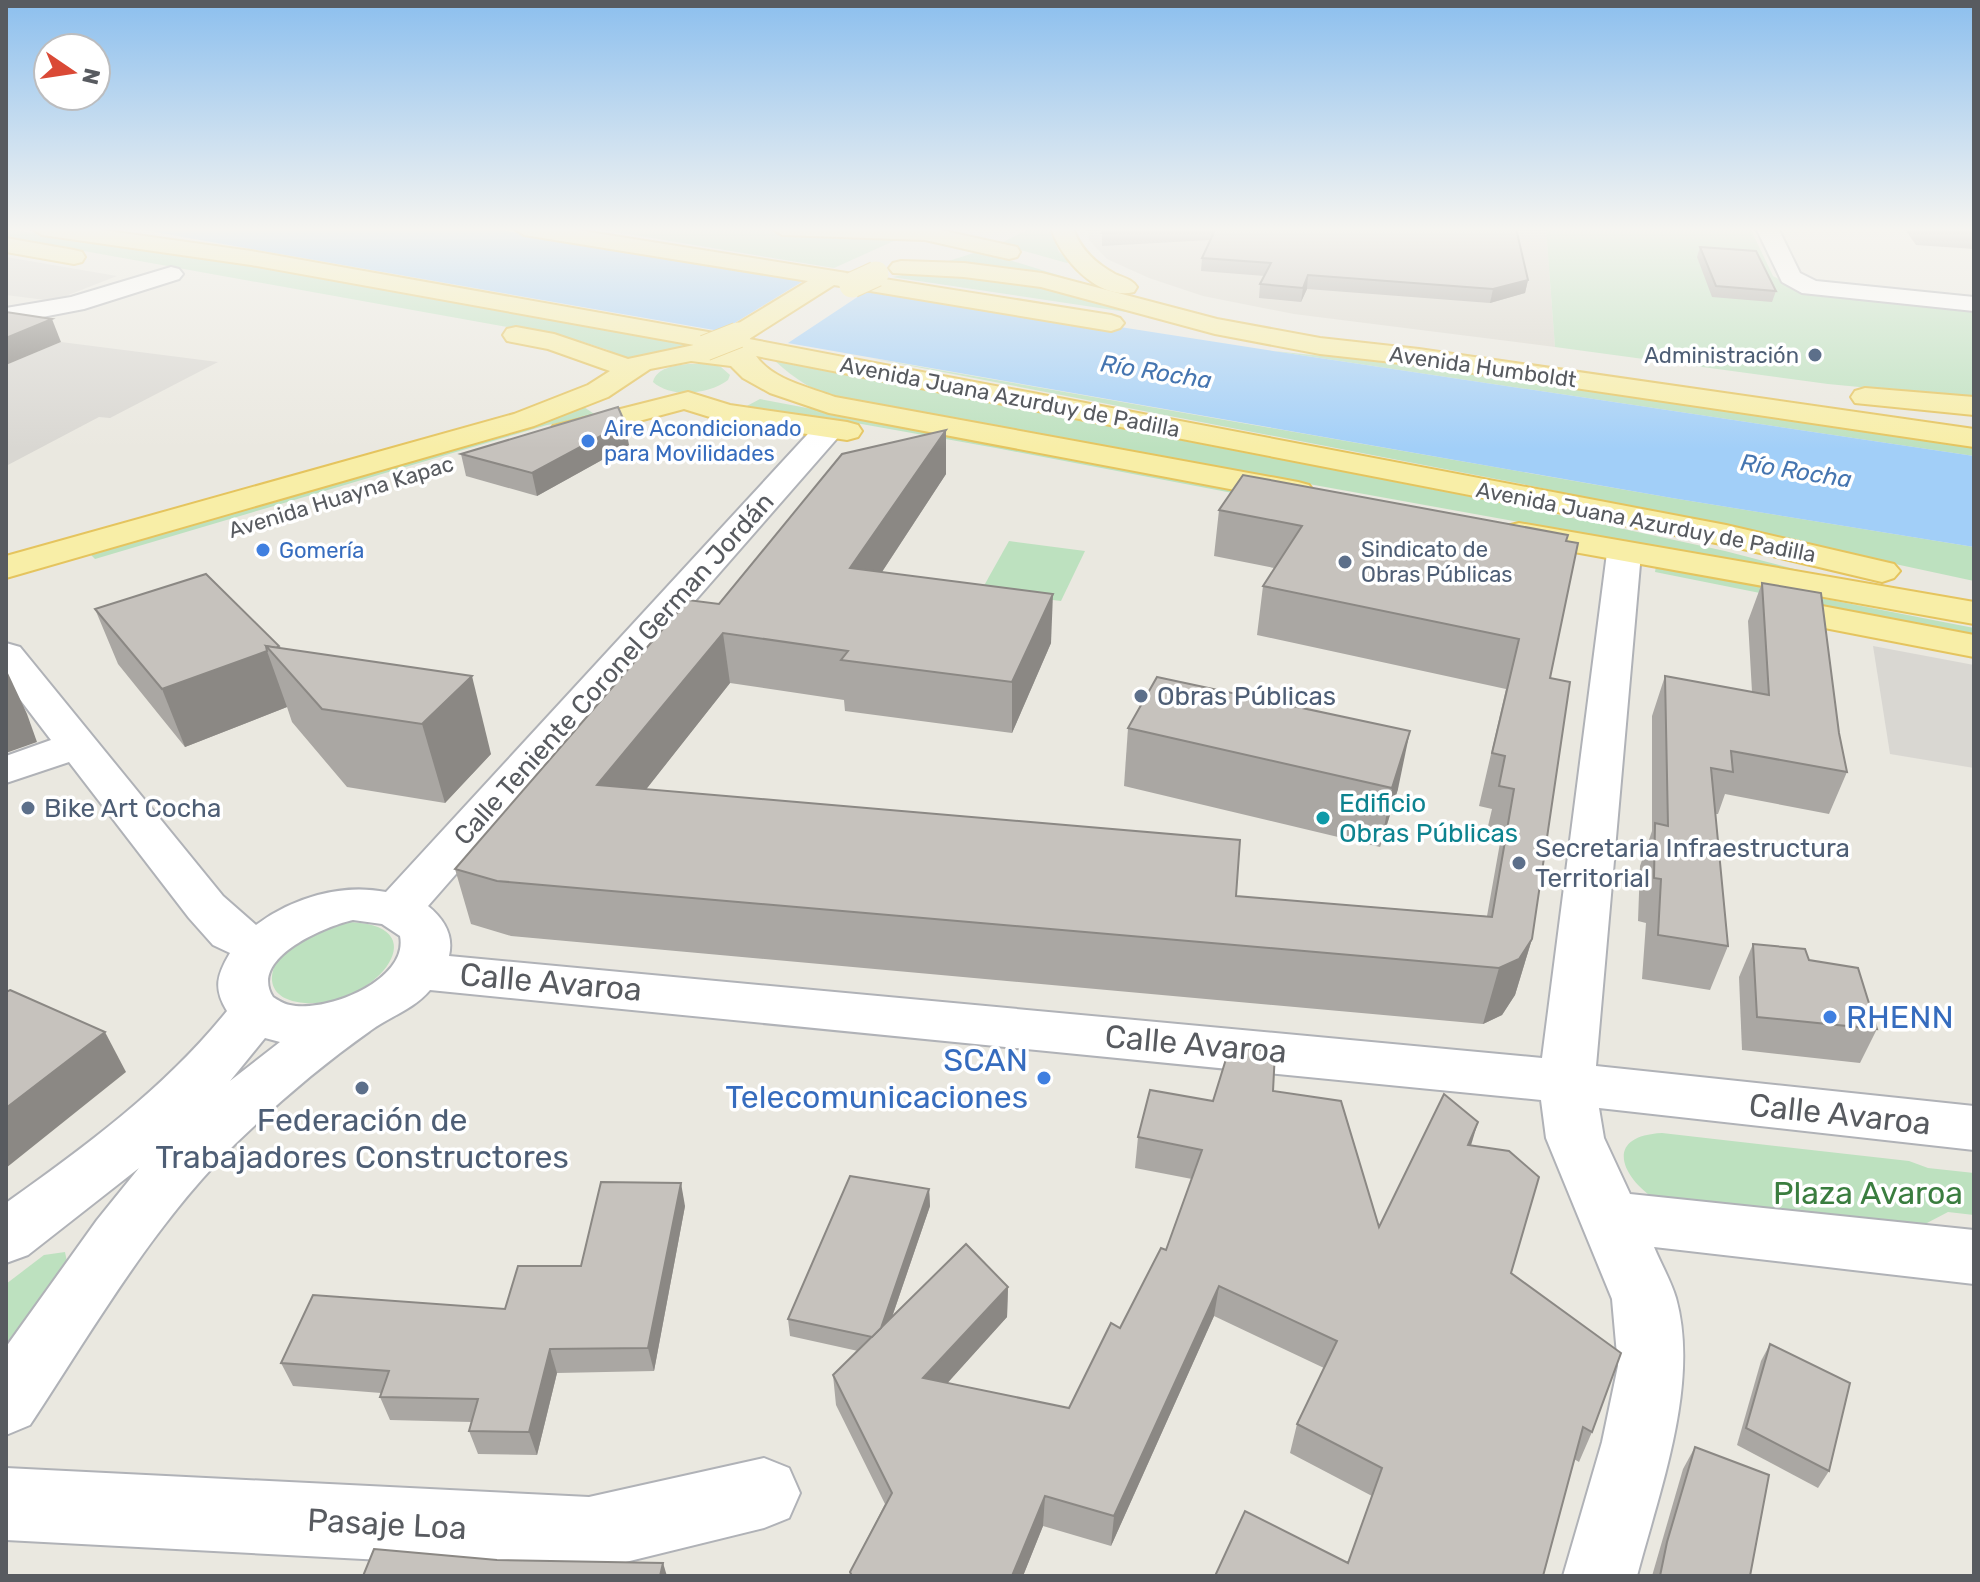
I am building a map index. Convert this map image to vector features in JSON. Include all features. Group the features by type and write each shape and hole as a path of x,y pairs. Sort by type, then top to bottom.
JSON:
{"main road":[{"name":"Avenida Juana Azurduy de Padilla","path":"495,302 803,357 1489,490 1964,604"},
{"path":"675,354 705,348 738,335 799,302"},
{"name":"Avenida Huayna Kapac","path":"6,597 510,447 682,401 709,399 742,387 751,380 757,359 817,302"},
{"path":"981,302 1250,343 1320,346"},
{"path":"1033,302 1215,326 1292,324"},
{"name":"Avenida Humboldt","path":"1124,302 1215,326 1320,346 1793,410 1854,423 1974,438"},
{"name":"Avenida Humboldt","path":"1180,302 1221,313 1292,324 1832,396 1892,397 1974,406"},
{"path":"493,331 554,342 626,372 621,382 632,394 682,401 726,413 1320,508 829,404 780,387 757,359 746,362 723,354 675,354"},
{"name":"Avenida Huayna Kapac","path":"6,567 524,420 570,404 656,357 675,354"},
{"path":"1832,396 1974,417"},
{"path":"1793,410 1854,414 1974,430"},
{"path":"1491,541 1623,566 1974,646"},
{"path":"1623,566 1964,604"}],"street":[{"path":"6,316 82,302"},
{"path":"1952,302 1974,304"},
{"name":"Calle Teniente Coronel German Jordán","path":"398,909 829,429"},
{"path":"1600,1576 1637,1442 1651,1366 1644,1299 1575,1138 1567,1083 1623,566"},
{"path":"6,655 206,907 231,933 261,947"},
{"path":"6,770 77,745"},
{"path":"353,904 377,904 398,909 416,921 425,935 425,954 417,971 379,1004 325,1024 298,1025 273,1021 255,1012 245,998 242,981 248,964 279,931 328,909 353,904"},
{"name":"Calle Avaroa","path":"417,971 1476,1071 1974,1128"},
{"path":"6,1237 84,1180 181,1099 229,1049 255,1012"},
{"path":"6,1403 130,1225 192,1149 255,1092 353,1016"},
{"path":"1611,1217 1974,1257"},
{"name":"Pasaje Loa","path":"6,1504 589,1534 764,1493"}],"shaded area":[{"path":"1232,302 1552,302 1555,347 1294,314"},
{"path":"61,342 218,362 110,418 99,417 6,466 6,365"},
{"path":"1873,646 1974,665 1974,768 1890,754"}],"green space":[{"path":"367,302 455,302 689,345 626,360 608,350 574,339"},
{"path":"1058,302 1098,302 1153,316"},
{"path":"1552,302 1921,302 1974,308 1974,398 1828,384 1555,347"},
{"path":"1273,351 1424,366 1974,442 1974,456"},
{"path":"870,358 1672,498 1974,547 1974,581 1537,487"},
{"path":"775,361 1513,505 1725,551 1829,578 838,399 805,384"},
{"path":"688,364 712,364 730,375 720,385 691,393 670,391 653,382 662,370"},
{"path":"760,399 1574,553 1574,558 996,448 839,420 743,408"},
{"path":"584,407 597,416 547,425 95,559 91,555 545,422"},
{"path":"1009,541 1085,551 1061,601 981,591"},
{"path":"1656,566 1974,628 1974,636 1655,572"},
{"path":"341,922 372,925 389,935 394,948 389,964 375,979 355,992 331,1001 305,1003 279,994 273,986 272,976 289,945 304,935"},
{"name":"Plaza Avaroa","path":"1662,1133 1909,1161 1928,1168 1974,1173 1974,1215 1948,1212 1906,1234 1658,1201 1635,1182 1624,1160 1625,1150 1631,1142 1643,1136"},
{"path":"65,1252 67,1262 6,1347 6,1284 44,1255"}],"water":[{"name":"Río Rocha","path":"553,302 959,302 1974,456 1974,547 1672,498"}],"pier":[{"path":"769,302 850,302 788,343 787,347 715,335"}],"building":[{"path":"6,312 52,319 6,338"},
{"path":"618,407 625,423 532,473 461,454"},
{"path":"946,430 850,568 1053,594 1012,682 841,660 848,651 723,633 597,785 1240,840 1236,896 1492,917 1514,789 1499,786 1505,756 1492,753 1519,639 1263,586 1302,526 1219,510 1243,475 1568,535 1566,541 1578,543 1550,678 1570,682 1532,939 1519,959 1499,968 497,881 455,869 688,600 719,604 842,454"},
{"path":"206,574 279,646 266,646 267,651 162,689 95,609"},
{"path":"1762,583 1821,593 1847,772 1731,751 1733,772 1711,768 1728,946 1658,935 1661,879 1654,878 1655,823 1668,826 1665,676 1769,695"},
{"path":"266,646 472,676 422,724 322,709"},
{"path":"1157,677 1410,731 1392,788 1128,728"},
{"path":"1753,944 1805,949 1809,960 1858,968 1877,1029 1757,1017"},
{"path":"10,990 105,1032 6,1108 6,992"},
{"path":"1230,1046 1275,1052 1273,1091 1341,1101 1379,1227 1444,1094 1478,1122 1468,1145 1509,1151 1539,1177 1511,1273 1621,1353 1592,1432 1583,1427 1543,1576 1215,1576 1245,1511 1348,1563 1382,1468 1297,1424 1337,1341 1219,1286 1114,1516 1045,1496 1012,1576 852,1576 850,1572 892,1493 833,1375 966,1244 1008,1287 923,1378 1069,1408 1111,1323 1120,1328 1161,1248 1166,1250 1202,1150 1138,1137 1150,1090 1213,1101"},
{"path":"850,1176 929,1189 881,1328 872,1337 788,1319"},
{"path":"601,1182 681,1183 648,1348 550,1349 529,1432 469,1431 478,1399 380,1397 389,1371 281,1363 313,1295 505,1309 518,1266 581,1266"},
{"path":"1770,1344 1850,1383 1829,1471 1746,1428"},
{"path":"1695,1447 1769,1475 1750,1576 1660,1576"},
{"path":"374,1549 497,1560 663,1563 660,1576 363,1576"}],"place":[{"name":"Administración","path":"1815,355"},
{"name":"Aire Acondicionado para Movilidades","path":"588,441"},
{"name":"Gomería","path":"263,550"},
{"name":"Sindicato de Obras Públicas","path":"1345,562"},
{"name":"Obras Públicas","path":"1141,696"},
{"name":"Bike Art Cocha","path":"28,808"},
{"name":"Edificio Obras Públicas","path":"1323,818"},
{"name":"Secretaria Infraestructura Territorial","path":"1519,863"},
{"name":"RHENN","path":"1830,1017"},
{"name":"SCAN Telecomunicaciones","path":"1044,1078"},
{"name":"Federación de Trabajadores Constructores","path":"362,1088"}]}
